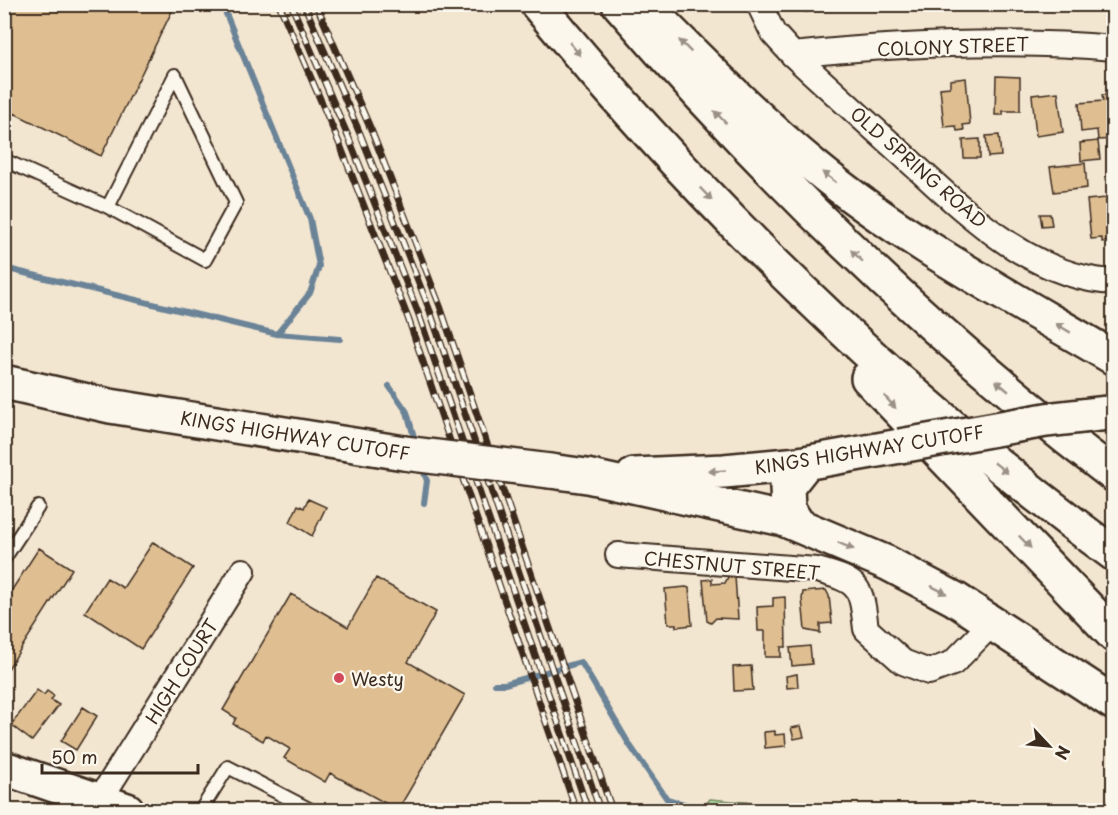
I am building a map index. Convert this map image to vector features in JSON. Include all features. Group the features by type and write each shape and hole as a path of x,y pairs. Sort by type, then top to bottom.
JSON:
{"main road":[{"path":"537,4 651,135 756,246 861,371 1113,635"},
{"path":"619,4 707,104 865,264 976,364 1113,475"},
{"path":"644,4 759,117 816,168 927,245 1113,358"},
{"path":"756,246 924,403 983,454 1113,554"},
{"name":"KINGS HIGHWAY CUTOFF","path":"4,382 110,406 404,453 587,476 783,519 887,563 955,599 1113,703"},
{"name":"KINGS HIGHWAY CUTOFF","path":"587,476 724,471 806,463 1046,420 1111,413"},
{"path":"798,526 788,509 787,487 806,463"},
{"path":"4,768 113,806"}],"street":[{"name":"OLD SPRING ROAD","path":"759,4 773,33 793,55 972,217 1053,268 1088,281 1113,282"},
{"name":"COLONY STREET","path":"793,55 842,50 1052,43 1113,48"},
{"name":"CHESTNUT STREET","path":"618,555 817,570 849,579 863,597 867,629 903,662 929,672 953,663 992,623"},
{"name":"HIGH COURT","path":"113,806 243,571"}],"lane":[{"path":"4,160 108,207 205,261 236,203 174,75 108,207"},
{"path":"4,559 39,507"},
{"path":"201,810 228,767 311,810"}],"green space":[{"path":"710,799 836,810 701,810"}],"building":[{"path":"4,4 159,4 172,11 101,156 14,113 10,123 4,120"},
{"path":"804,4 834,4 835,9 805,12"},
{"path":"996,76 1020,77 1020,111 1003,111 1003,115 995,115"},
{"path":"966,78 970,124 963,125 964,130 957,131 956,126 944,127 940,88 950,87 950,80"},
{"path":"1058,92 1063,132 1036,136 1032,95"},
{"path":"1112,94 1114,139 1098,140 1097,130 1081,132 1079,103 1103,101 1102,95"},
{"path":"999,135 1001,156 988,157 986,136"},
{"path":"980,139 980,158 964,158 963,140"},
{"path":"1098,141 1100,159 1081,161 1080,143"},
{"path":"1085,163 1087,188 1054,192 1050,167"},
{"path":"1106,198 1107,206 1114,205 1113,241 1102,242 1102,238 1091,239 1087,200"},
{"path":"1040,214 1050,214 1052,225 1042,226"},
{"path":"308,499 326,507 312,536 290,522 298,505 304,508"},
{"path":"153,542 193,568 141,649 85,612 107,578 123,588"},
{"path":"39,548 72,569 4,675 4,602"},
{"path":"728,577 735,577 738,619 716,618 711,623 707,621 703,580 712,579 712,584 725,583"},
{"name":"Westy","path":"376,578 436,612 408,662 465,695 398,810 330,773 325,782 284,758 290,749 266,735 263,741 233,724 236,718 223,710 291,594 348,627"},
{"path":"689,588 692,625 676,627 676,624 668,624 665,589"},
{"path":"826,590 829,596 832,623 820,624 820,633 805,630 803,592"},
{"path":"785,597 786,647 781,647 781,657 765,657 765,631 758,631 757,607 773,606 773,598"},
{"path":"810,646 812,664 792,666 790,648"},
{"path":"751,666 753,690 734,691 733,667"},
{"path":"797,674 798,687 787,688 786,676"},
{"path":"37,690 44,695 47,691 54,696 51,700 59,705 32,741 11,725"},
{"path":"83,707 97,716 76,750 61,741"},
{"path":"801,726 804,737 794,739 791,728"},
{"path":"775,731 775,735 785,734 786,746 765,748 764,732"}],"waterway":[{"path":"222,4 310,219 319,266 310,293 277,334"},
{"path":"4,268 277,334 340,339"},
{"path":"389,386 407,412 416,444"},
{"path":"422,466 427,481 424,503"},
{"path":"495,684 505,684 581,662 629,744 667,799 704,810"},
{"path":"1077,810 1114,802"}],"railway":[{"path":"279,4 340,145 408,318 576,810"},
{"path":"291,4 350,141 419,315 588,810"},
{"path":"304,4 361,136 430,311 600,810"},
{"path":"316,4 372,132 440,306 612,810"}],"place":[{"name":"Westy","path":"339,678"}]}
